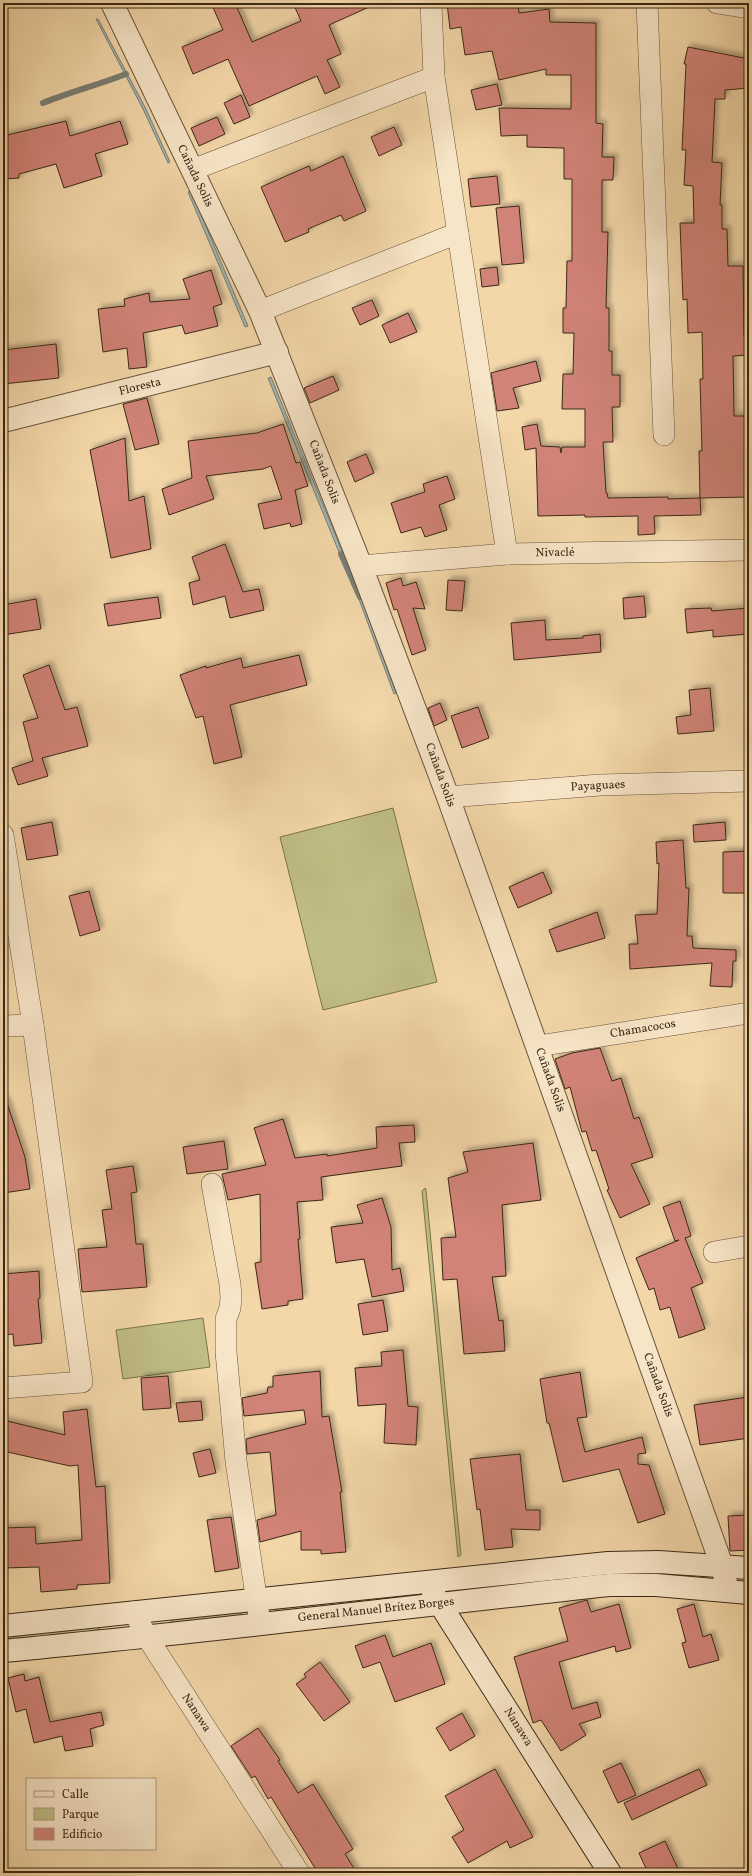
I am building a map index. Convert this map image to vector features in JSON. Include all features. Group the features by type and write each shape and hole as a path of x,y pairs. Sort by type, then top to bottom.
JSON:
{"street":[{"name":"Cañada Solis","path":"112,3 260,311 277,352 361,566 448,797 538,1046 722,1566 739,1592"},
{"path":"431,3 434,77 507,554"},
{"path":"647,3 664,435"},
{"path":"718,3 749,8"},
{"path":"192,170 434,77"},
{"path":"260,311 458,233"},
{"name":"Floresta","path":"3,421 277,352"},
{"name":"Nivaclé","path":"361,566 507,554 749,550"},
{"name":"Payaguaes","path":"448,797 600,785 749,781"},
{"path":"3,834 33,1025 82,1382 3,1388"},
{"name":"Chamacocos","path":"538,1046 749,1013"},
{"path":"3,1026 33,1025"},
{"path":"212,1184 230,1284 230,1308 226,1319 226,1352 236,1460 260,1623"},
{"path":"714,1252 749,1246"},
{"name":"General Manuel Brítez Borges","path":"3,1626 608,1563 658,1562 749,1568"},
{"name":"Nanawa","path":"425,1582 610,1873"},
{"name":"General Manuel Brítez Borges","path":"3,1651 147,1637 260,1623 609,1585 656,1586 739,1592"},
{"name":"Nanawa","path":"134,1612 147,1637 299,1873"}],"green space":[{"path":"393,808 437,982 323,1010 280,837"},
{"path":"425,1188 461,1555 458,1557 422,1191"},
{"path":"203,1318 210,1367 123,1379 116,1330"},
{"path":"412,1594 413,1596 276,1612 276,1609"},
{"path":"241,1612 242,1616 172,1624 171,1620"},
{"path":"99,1627 100,1630 3,1642 3,1636"}],"water":[{"path":"96,19 98,19 146,109 170,162 168,163 143,109"},
{"path":"191,191 248,326 245,327 188,192"},
{"path":"271,377 346,561 343,562 268,378"},
{"path":"356,591 359,591 396,693 394,694"}],"building":[{"path":"211,3 235,3 252,42 301,21 293,3 378,3 329,25 341,54 327,60 340,87 325,94 317,76 249,106 228,59 193,74 182,47 223,30"},
{"path":"447,3 518,3 519,13 549,9 550,22 596,23 596,123 603,124 602,157 614,157 613,180 602,180 602,232 608,232 606,308 609,308 609,351 612,351 612,375 620,375 620,407 612,407 613,442 603,442 606,493 608,498 700,498 701,515 654,516 655,534 638,535 638,516 538,516 536,448 525,450 522,427 537,424 541,446 560,447 561,453 562,447 585,447 585,409 562,409 563,374 573,374 574,333 563,333 563,308 566,308 567,261 572,261 572,179 564,179 564,148 527,147 527,135 501,136 499,108 571,109 571,75 546,75 546,69 499,80 492,51 465,55 461,27 450,29"},
{"path":"688,47 749,59 749,88 725,90 725,99 715,99 712,162 722,163 720,205 722,205 722,229 727,229 728,266 743,266 744,337 749,337 749,355 733,356 734,416 745,416 746,455 749,455 749,497 700,498 699,451 702,451 700,379 703,379 702,332 688,333 687,299 683,300 680,223 694,223 693,186 684,185 686,150 682,150 686,64 684,64"},
{"path":"497,84 502,105 476,110 471,90"},
{"path":"241,95 250,117 234,124 224,103"},
{"path":"217,117 225,134 199,146 191,128"},
{"path":"66,121 70,136 120,121 128,144 95,154 102,176 64,188 56,164 19,174 19,178 3,179 3,136"},
{"path":"394,127 402,145 379,156 371,137"},
{"path":"343,156 366,211 344,221 341,215 308,229 309,232 285,242 261,187 309,166 311,171"},
{"path":"497,176 500,204 471,207 468,179"},
{"path":"519,206 524,263 502,265 496,208"},
{"path":"497,267 499,285 482,287 480,269"},
{"path":"211,270 222,304 213,307 218,326 185,334 182,325 143,333 147,367 129,369 127,348 103,352 98,309 125,306 124,299 149,293 150,302 190,299 183,279"},
{"path":"372,300 379,316 360,325 352,308"},
{"path":"408,313 417,332 390,343 382,325"},
{"path":"56,344 59,378 3,384 3,350"},
{"path":"536,361 541,381 513,388 519,408 497,411 491,373"},
{"path":"333,376 339,390 310,403 304,388"},
{"path":"147,398 159,444 135,450 123,404"},
{"path":"283,424 296,463 300,462 308,486 295,490 302,524 291,527 290,523 264,529 258,504 282,499 271,466 263,469 206,476 214,499 169,515 162,489 192,478 188,441 257,433"},
{"path":"125,438 129,501 144,496 151,549 111,558 90,450"},
{"path":"366,454 374,473 355,482 347,462"},
{"path":"447,476 455,499 439,505 447,530 425,537 421,527 401,533 391,503 425,492 423,484"},
{"path":"225,544 243,592 259,589 264,610 230,618 225,596 193,605 189,583 200,580 192,557"},
{"path":"401,578 403,586 416,582 425,609 413,608 426,650 412,655 397,609 394,610 386,583"},
{"path":"448,580 465,581 462,611 446,610"},
{"path":"644,596 646,617 624,619 623,598"},
{"path":"158,597 161,618 108,626 104,604"},
{"path":"36,599 41,629 3,635 3,605"},
{"path":"711,608 712,611 749,608 749,634 713,637 713,630 687,633 685,609"},
{"path":"545,620 546,640 583,638 583,636 600,634 601,652 514,660 511,623"},
{"path":"299,655 307,685 230,705 242,757 214,764 203,716 196,718 180,675 206,666 206,668 241,658 243,668"},
{"path":"49,665 65,710 77,707 88,746 42,758 48,776 18,785 12,768 33,761 23,722 38,718 23,675"},
{"path":"710,688 714,731 678,734 676,717 691,715 689,690"},
{"path":"440,703 447,720 434,726 428,708"},
{"path":"478,707 489,738 462,748 451,716"},
{"path":"52,822 58,855 27,860 21,828"},
{"path":"725,822 726,840 694,842 693,825"},
{"path":"683,840 686,888 689,888 687,936 692,936 693,948 736,950 736,961 733,961 732,987 710,986 712,963 630,969 629,944 638,944 635,915 657,914 659,863 657,864 656,842"},
{"path":"749,851 749,893 723,893 723,852"},
{"path":"543,872 552,893 518,908 509,887"},
{"path":"89,891 100,930 80,936 69,896"},
{"path":"597,912 605,938 557,952 549,930"},
{"path":"600,1048 612,1081 621,1078 634,1119 639,1117 653,1157 631,1164 650,1204 620,1218 607,1190 609,1189 596,1150 592,1151 586,1131 582,1132 570,1087 565,1089 555,1059 572,1053"},
{"path":"6,1100 25,1157 30,1189 3,1193 3,1101"},
{"path":"283,1119 295,1158 327,1154 327,1156 377,1148 376,1127 414,1125 415,1142 399,1143 402,1166 321,1177 323,1200 297,1202 300,1239 298,1239 303,1299 288,1301 288,1305 262,1309 255,1263 261,1262 260,1194 228,1200 222,1174 266,1165 254,1128"},
{"path":"224,1141 228,1169 187,1174 183,1147"},
{"path":"533,1143 541,1200 502,1205 506,1276 492,1277 499,1321 503,1320 505,1351 464,1354 457,1279 443,1280 441,1238 456,1237 448,1178 468,1172 463,1152"},
{"path":"133,1166 137,1192 131,1193 136,1244 143,1244 147,1287 82,1292 78,1249 107,1247 102,1210 112,1209 106,1170"},
{"path":"382,1198 391,1227 392,1270 400,1268 404,1291 372,1297 364,1259 336,1263 331,1227 363,1223 357,1205"},
{"path":"680,1201 691,1236 685,1238 703,1283 691,1288 705,1329 679,1338 670,1307 660,1310 654,1288 649,1290 636,1258 679,1240 675,1241 663,1207"},
{"path":"39,1271 40,1298 38,1299 42,1343 14,1346 13,1334 3,1335 3,1274"},
{"path":"383,1300 388,1331 363,1335 358,1304"},
{"path":"403,1350 408,1406 418,1407 416,1445 384,1443 386,1404 358,1406 355,1368 382,1366 381,1352"},
{"path":"320,1371 322,1417 329,1416 342,1492 340,1492 346,1552 321,1554 321,1550 301,1550 301,1531 260,1542 257,1520 276,1515 270,1452 247,1454 246,1439 306,1424 304,1410 244,1416 242,1398 267,1393 268,1387 273,1387 273,1376"},
{"path":"580,1372 587,1417 577,1418 585,1452 642,1437 646,1453 638,1454 638,1464 649,1465 665,1514 638,1523 619,1469 563,1482 549,1423 547,1423 540,1379"},
{"path":"168,1376 171,1408 143,1410 141,1378"},
{"path":"748,1397 749,1438 700,1445 694,1405"},
{"path":"201,1401 203,1420 179,1422 176,1403"},
{"path":"87,1409 96,1487 105,1486 110,1583 77,1585 77,1589 41,1592 39,1567 3,1568 3,1528 35,1527 36,1544 82,1540 78,1465 70,1466 3,1451 3,1420 65,1435 63,1412"},
{"path":"210,1449 216,1473 199,1477 193,1453"},
{"path":"520,1454 526,1510 540,1510 540,1530 511,1529 513,1547 485,1550 480,1509 477,1510 470,1459"},
{"path":"749,1515 749,1550 730,1551 728,1516"},
{"path":"231,1517 239,1568 215,1572 207,1520"},
{"path":"587,1600 591,1612 619,1604 631,1648 616,1652 615,1646 559,1662 572,1709 597,1702 601,1717 579,1724 586,1735 561,1751 541,1720 533,1723 514,1657 568,1641 559,1608"},
{"path":"694,1604 703,1637 711,1634 719,1660 689,1668 682,1643 686,1642 677,1609"},
{"path":"385,1635 393,1657 431,1643 445,1684 395,1702 380,1662 363,1668 355,1646"},
{"path":"320,1662 350,1702 324,1721 296,1684 306,1677 304,1674"},
{"path":"24,1674 25,1681 39,1677 50,1722 101,1712 104,1725 90,1729 93,1746 65,1751 62,1736 34,1743 26,1709 16,1712 8,1678"},
{"path":"462,1713 475,1736 450,1751 436,1728"},
{"path":"258,1728 280,1760 278,1761 298,1793 313,1784 353,1849 345,1854 357,1873 318,1873 271,1797 268,1799 255,1776 252,1778 231,1746"},
{"path":"621,1763 636,1795 618,1803 603,1771"},
{"path":"495,1769 533,1837 510,1848 507,1841 468,1863 452,1837 464,1830 445,1796"},
{"path":"699,1769 707,1785 632,1820 624,1803"},
{"path":"665,1841 680,1873 648,1873 639,1853"}],"waterway":[{"path":"43,103 126,74"},
{"path":"341,554 360,597"}]}
